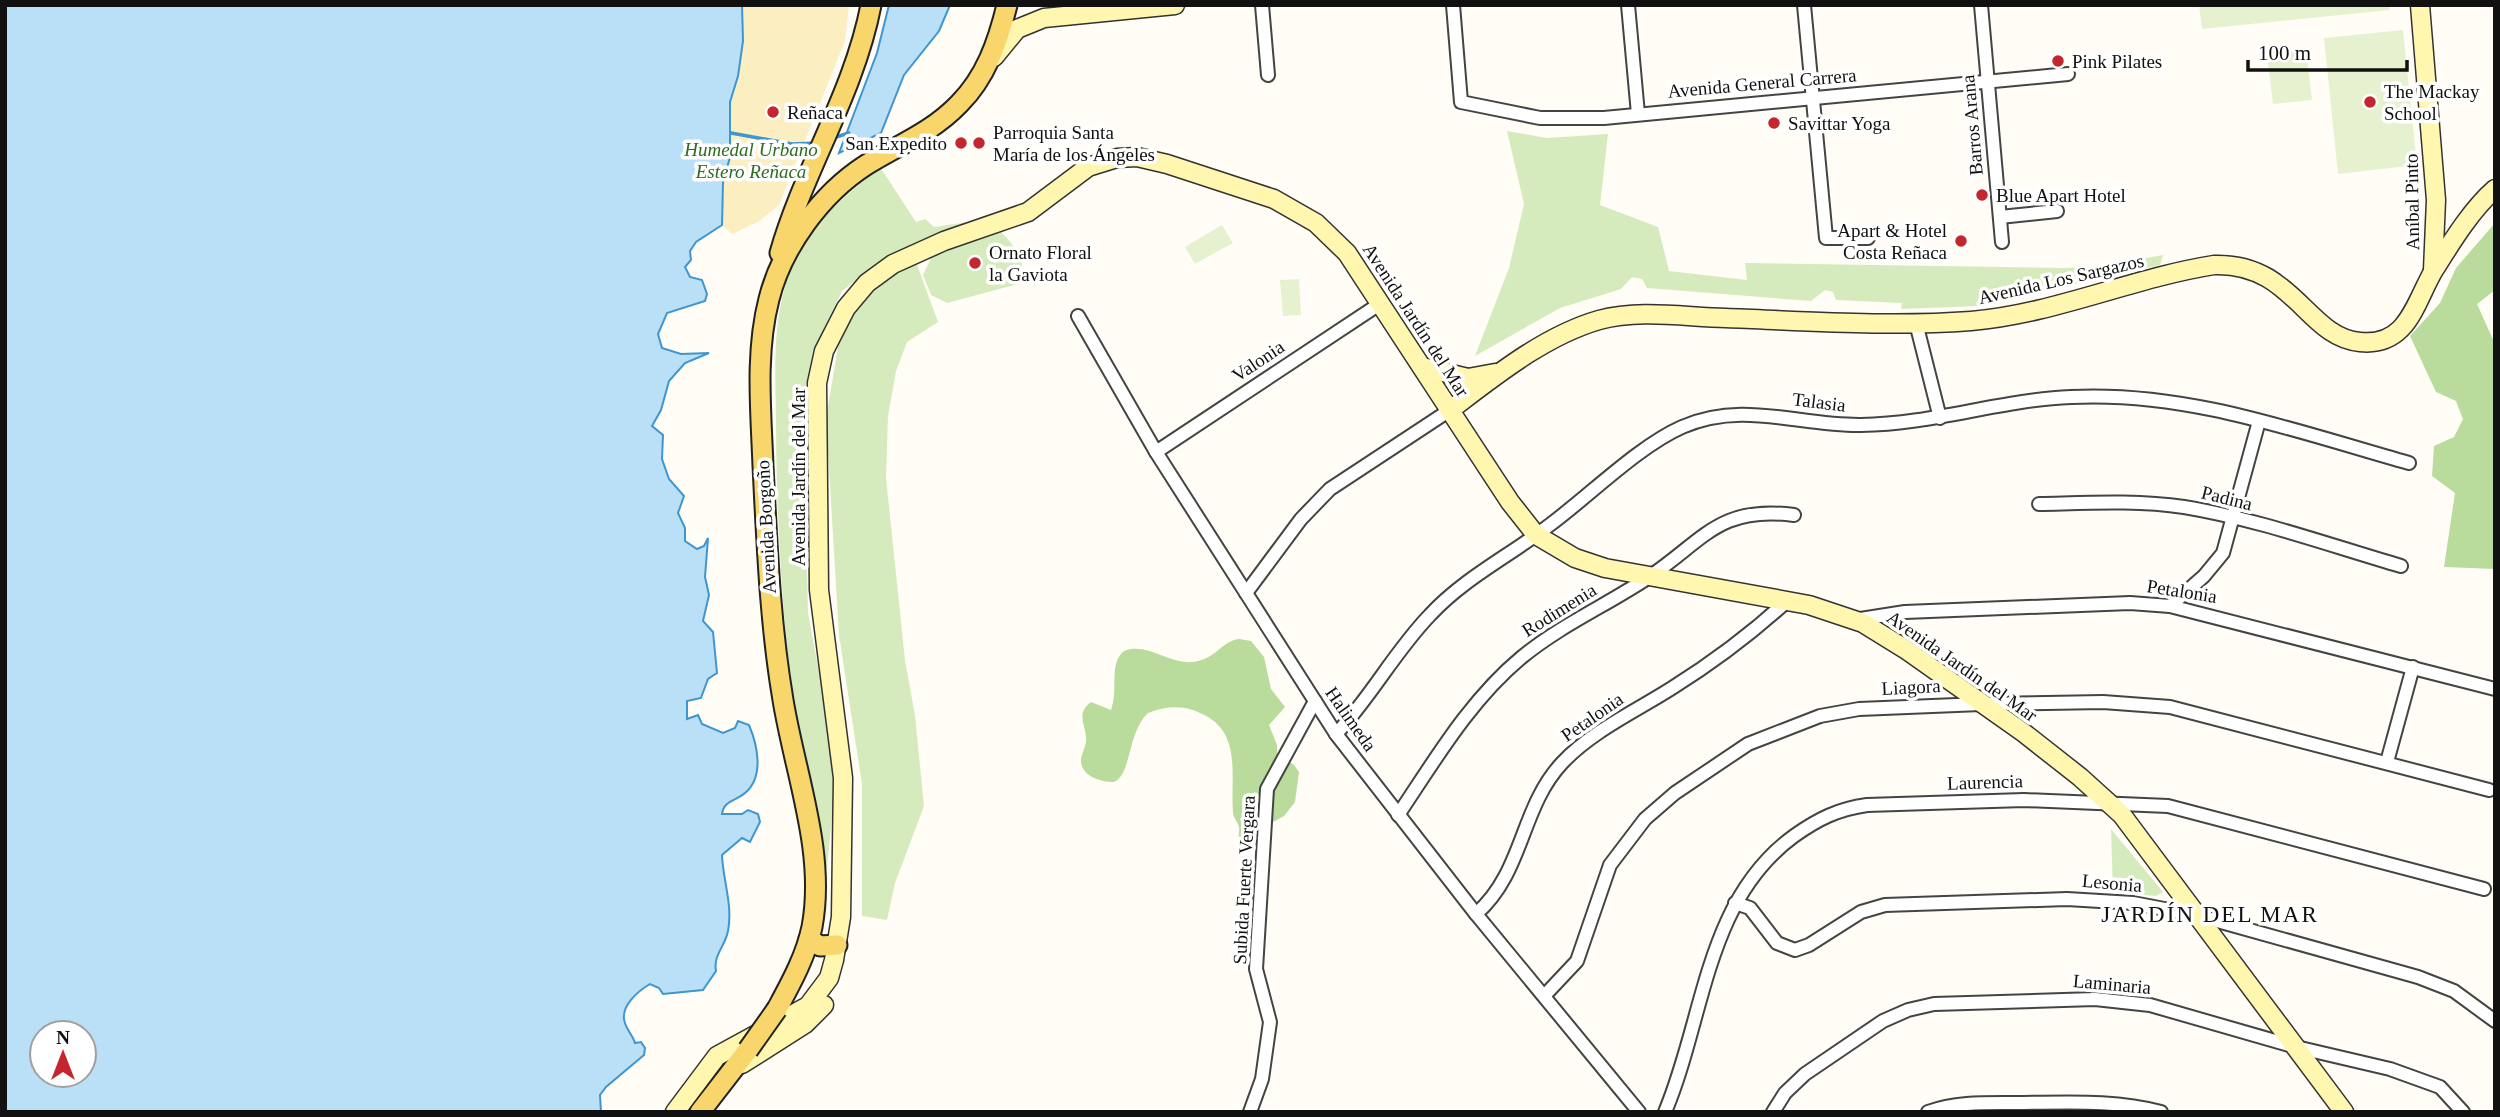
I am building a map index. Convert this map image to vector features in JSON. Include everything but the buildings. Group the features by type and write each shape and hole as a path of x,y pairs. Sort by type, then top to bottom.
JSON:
{"main road":[{"path":"769,298 788,227 862,44 871,5"},
{"name":"Avenida Borgoño","path":"700,1112 748,1050 795,976 809,939 815,899 813,853 783,702 768,583 760,404 769,298 796,240 832,192 867,164 934,127 961,103 988,65 1006,10"},
{"path":"814,164 818,182 832,192"},
{"path":"809,939 820,946 837,945"}],"street":[{"path":"988,65 1017,29 1044,18 1175,5"},
{"path":"1262,5 1268,75"},
{"name":"Avenida General Carrera","path":"1453,5 1461,103 1540,118 1582,119 2068,74"},
{"path":"1628,5 1638,114"},
{"path":"1804,5 1826,238 1868,237"},
{"name":"Barros Arana","path":"1981,5 2002,242"},
{"name":"Aníbal Pinto","path":"2420,5 2436,200 2432,273"},
{"name":"Avenida Jardín del Mar","path":"725,1077 757,1052 805,1024 829,998 839,976 844,955 841,917 842,759 821,608 816,400 824,352 838,321 856,295 880,273 907,256 1017,217 1040,205 1088,167 1127,157 1167,164 1261,194 1298,211 1337,242 1381,303 1536,536 1589,563 1817,607 1854,620 1882,633 2110,801 2344,1112"},
{"name":"Avenida Los Sargazos","path":"1246,593 1301,519 1331,489 1450,410 1501,371 1571,331 1617,316 1669,315 1916,323 1996,318 2204,266 2224,264 2244,267 2265,275 2335,334 2351,341 2368,343 2385,339 2406,325 2432,273 2495,189"},
{"path":"2000,217 2057,211"},
{"name":"Valonia","path":"1156,452 1381,303"},
{"name":"Halimeda","path":"1078,316 1156,452 1336,734 1476,914 1639,1112"},
{"path":"1916,323 1940,418"},
{"name":"Avenida Los Sargazos","path":"1422,367 1468,377 1501,371"},
{"name":"Talasia","path":"1336,734 1429,615 1449,596 1536,536 1668,434 1706,418 1752,413 1852,425 1940,418 2018,402 2096,396 2187,403 2409,463"},
{"path":"2170,606 2215,565 2230,536 2259,421"},
{"name":"Padina","path":"2039,504 2138,503 2182,507 2235,518 2401,566"},
{"name":"Rodimenia","path":"1398,815 1456,729 1505,672 1564,628 1650,576 1700,535 1720,524 1754,514 1794,515"},
{"name":"Petalonia","path":"1476,914 1503,884 1535,804 1563,762 1623,717 1674,687 1764,623 1787,601"},
{"name":"Petalonia","path":"1854,620 1905,612 2130,603 2170,606 2495,689"},
{"path":"2386,762 2413,667"},
{"name":"Subida Fuerte Vergara","path":"1250,1112 1262,1079 1270,1022 1256,969 1267,789 1315,701"},
{"name":"Liagora","path":"1545,995 1570,970 1583,951 1597,896 1619,850 1645,818 1675,793 1748,744 1810,719 1859,709 1981,704 2103,702 2170,707 2489,790"},
{"name":"Laurencia","path":"1665,1112 1682,1064 1703,988 1735,902 1757,870 1783,844 1816,820 1846,808 2024,800 2110,801 2168,806 2484,889"},
{"name":"Lesonia","path":"1735,902 1752,911 1777,943 1795,950 1809,945 1861,912 1898,903 2104,900 2196,915 2418,977 2454,991 2495,1021"},
{"name":"Avenida Jardín del Mar","path":"675,1112 717,1056 808,1006 828,978 841,917"},
{"name":"Laminaria","path":"1773,1112 1794,1083 1841,1048 1895,1015 1934,1004 2022,1000 2109,1000 2185,1014 2425,1081 2449,1095 2463,1112"},
{"path":"1928,1112 1979,1102 2111,1104 2161,1112"}],"green space":[{"path":"2199,5 2389,5 2389,10 2202,29"},
{"name":"The Mackay School","path":"2403,30 2417,165 2338,174 2324,38"},
{"path":"2306,50 2312,100 2273,104 2267,54"},
{"path":"1507,131 1547,138 1608,134 1600,205 1658,227 1669,271 1747,280 1745,263 2063,268 2095,267 2163,255 2160,265 1979,306 1901,309 1902,303 1836,300 1833,292 1825,290 1811,301 1647,288 1642,279 1632,277 1621,289 1560,308 1475,356 1509,268 1524,204"},
{"path":"880,167 916,222 925,219 934,227 996,218 890,254 842,291 813,351 805,389 803,420 808,613 831,736 835,783 827,869 822,869 794,704 785,620 777,474 776,337 782,298 795,260 803,246 832,209"},
{"path":"2495,223 2495,290 2477,304 2495,344 2495,569 2444,567 2455,493 2432,476 2434,446 2454,437 2463,419 2456,401 2436,392 2410,336 2440,303 2456,268"},
{"path":"1222,225 1233,243 1195,264 1185,247"},
{"name":"Ornato Floral la Gaviota","path":"1001,232 1019,255 1022,283 947,303 931,295 923,275 932,256"},
{"path":"916,262 938,322 907,342 896,371 888,416 886,478 924,806 895,883 887,920 862,916 862,784 839,635 826,418 839,341 863,296 904,266"},
{"path":"1299,279 1301,315 1283,316 1280,280"},
{"path":"1239,639 1251,641 1264,657 1271,689 1285,707 1269,725 1277,745 1277,753 1299,772 1295,802 1284,816 1257,831 1244,852 1239,844 1239,827 1233,814 1233,769 1229,742 1214,721 1200,713 1174,707 1148,713 1136,731 1124,771 1114,782 1103,781 1087,774 1081,759 1086,740 1082,718 1084,710 1091,702 1111,710 1116,663 1124,651 1141,649 1174,660 1192,662 1207,658 1227,643"},
{"path":"2111,829 2163,892 2156,896 2113,892"}],"sand":[{"name":"Reñaca","path":"742,5 849,5 845,41 779,205 758,222 732,234 722,225 723,183 728,172 730,102 738,76 743,41"}],"water":[{"path":"5,5 742,5 743,41 738,76 730,102 730,157 723,183 722,225 696,242 690,251 691,260 685,267 690,277 702,280 707,294 705,301 667,313 658,334 662,348 681,354 709,353 685,363 669,381 661,410 652,426 663,435 662,459 669,479 684,496 678,513 685,528 685,541 697,549 704,546 708,538 705,577 709,595 703,621 713,632 717,673 708,679 701,698 687,701 687,719 698,715 702,724 723,733 735,728 738,721 749,725 757,750 755,778 742,796 728,803 722,814 742,814 748,810 758,814 760,822 750,842 742,838 722,855 729,921 726,937 716,960 716,971 703,990 663,994 659,988 650,984 631,1000 625,1011 625,1023 635,1043 641,1042 645,1048 644,1055 606,1087 600,1095 601,1112 5,1112"},
{"path":"889,5 950,5 939,31 904,75 881,133 839,153 877,53"}],"waterway":[{"path":"731,133 792,144 816,143"},
{"path":"833,138 849,133"}],"place":[{"name":"Pink Pilates","path":"2058,61"},
{"name":"The Mackay School","path":"2370,102"},
{"name":"Reñaca","path":"773,112"},
{"name":"Savittar Yoga","path":"1774,123"},
{"name":"San Expedito","path":"961,143"},
{"name":"Parroquia Santa María de los Ángeles","path":"979,143"},
{"name":"Blue Apart Hotel","path":"1982,195"},
{"name":"Apart & Hotel Costa Reñaca","path":"1961,241"},
{"name":"Ornato Floral la Gaviota","path":"975,263"}],"district":[{"name":"JARDÍN DEL MAR","path":"2210,914"}],"park label":[{"name":"Humedal Urbano Estero Reñaca","path":"751,160"}]}
